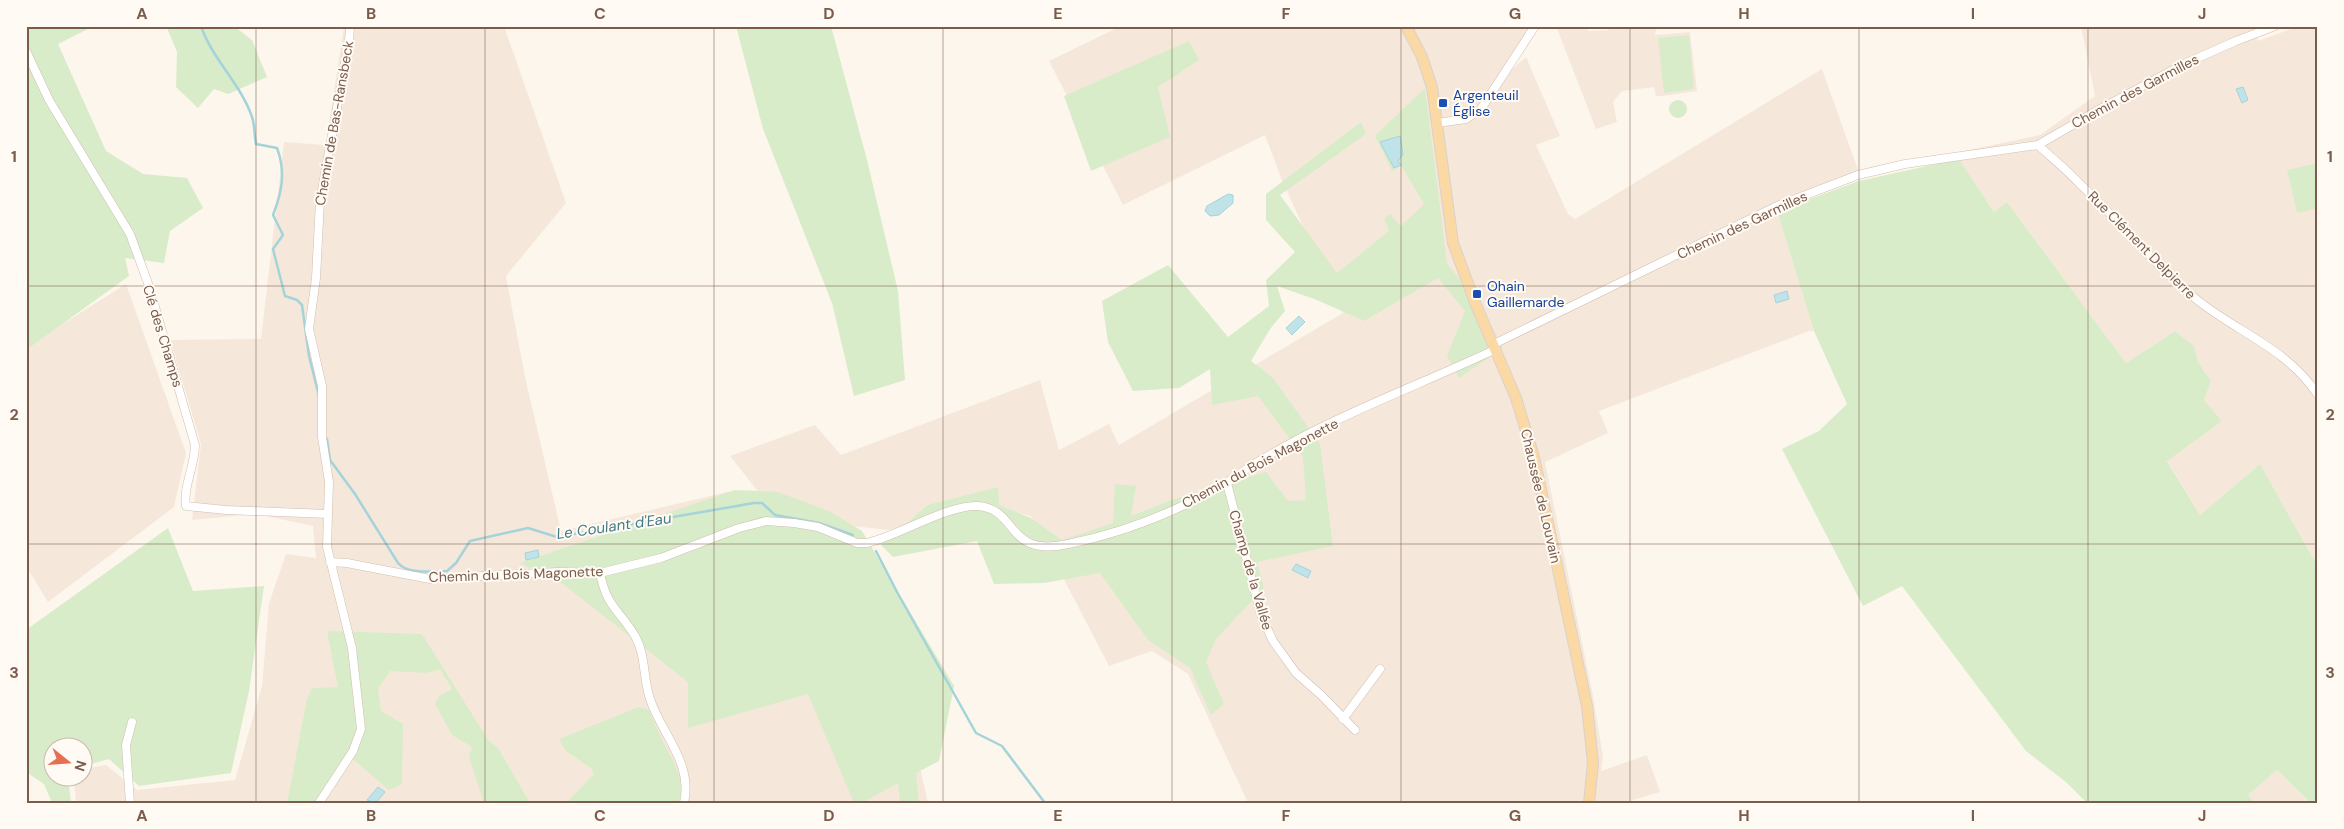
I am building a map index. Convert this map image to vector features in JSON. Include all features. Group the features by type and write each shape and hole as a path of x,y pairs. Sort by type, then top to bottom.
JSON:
{"main road":[{"name":"Chaussée de Louvain","path":"1406,26 1422,57 1432,87 1453,243 1476,305 1516,398 1534,457 1587,706 1593,763 1589,803"}],"street":[{"name":"Chemin de Bas-Ransbeck","path":"319,803 353,751 361,729 352,648 327,547 329,482 322,437 322,386 310,334 309,317 316,278 320,201 349,42 350,26"},
{"path":"1437,123 1466,119 1481,109 1535,26"},
{"name":"Chemin des Garmilles","path":"1495,346 1777,206 1858,176 1936,158 2038,145 2184,64 2275,26"},
{"name":"Clé des Champs","path":"26,51 49,100 122,218 141,264 196,444 195,460 187,487 186,506 226,510 328,514"},
{"name":"Rue Clément Delpierre","path":"2038,145 2081,184 2167,274 2204,306 2281,355 2300,373 2318,395"},
{"name":"Chemin du Bois Magonette","path":"330,562 347,563 430,579 558,572 600,573 661,558 739,528 766,521 818,527 857,543 867,543 960,508 976,505 998,512 1021,539 1032,545 1057,546 1112,532 1164,513 1227,483 1246,469 1314,431 1495,346"},
{"name":"Champ de la Vallée","path":"1227,483 1262,614 1273,641 1296,673 1321,695 1355,730"},
{"path":"600,573 604,591 610,604 635,636 650,699 684,770 686,793 684,803"},
{"path":"1343,719 1380,669"},
{"path":"130,803 126,746 132,722"}],"shaded area":[{"path":"344,26 504,26 566,203 506,276 525,377 561,531 736,490 774,516 904,698 928,803 76,803 75,786 92,786 92,767 106,765 137,790 235,780 262,686 269,603 286,554 316,558 313,526 256,514 192,520 201,444 170,340 261,339 284,142 326,145"},
{"path":"1121,26 1539,26 1509,72 1526,57 1560,136 1536,145 1568,214 1575,219 1822,69 1858,170 1777,211 1814,331 1809,331 1599,411 1608,433 1545,462 1593,696 1603,757 1601,771 1647,755 1660,792 1623,803 1248,803 1188,674 1152,651 1109,666 1031,516 983,505 888,530 843,525 775,513 730,456 815,425 841,455 1040,380 1059,450 1109,424 1119,445 1343,313 1283,183 1265,135 1123,205 1049,61"},
{"path":"1556,26 1587,26 1588,31 1609,30 1609,26 1657,26 1655,35 1690,32 1697,91 1656,96 1654,87 1622,91 1613,102 1617,122 1596,129"},
{"path":"2081,26 2255,26 2258,41 2299,26 2318,26 2318,567 2260,464 2200,515 2167,460 2222,421 2204,400 2211,381 2198,362 2193,346 2175,331 2126,363 2007,202 1994,212 1955,153 2040,135 2095,96"},
{"path":"126,284 186,453 174,507 48,602 26,566 26,347"},
{"path":"2277,770 2311,803 2254,803 2248,795"}],"green space":[{"path":"45,26 94,26 58,44 106,151 143,174 187,178 203,208 170,231 164,263 125,258 129,276 26,350 26,29"},
{"path":"166,26 234,26 252,40 267,77 228,94 214,89 198,108 176,87 177,52"},
{"path":"736,26 831,26 867,160 898,291 905,380 854,396 832,303 763,129"},
{"path":"1689,35 1694,89 1664,93 1658,38"},
{"path":"1189,41 1199,60 1158,87 1170,137 1091,171 1064,96"},
{"path":"1425,88 1447,263 1472,295 1503,348 1459,378 1447,356 1465,311 1438,278 1364,321 1317,300 1277,286 1285,311 1270,329 1251,361 1273,378 1320,444 1333,546 1257,562 1264,588 1216,639 1206,662 1224,704 1211,715 1190,668 1148,640 1100,573 1044,583 994,584 977,541 893,557 881,545 928,505 998,487 999,505 1031,518 1062,540 1113,523 1115,484 1136,486 1131,516 1172,500 1266,472 1288,501 1306,500 1303,457 1258,396 1212,405 1210,369 1179,388 1133,391 1108,342 1102,301 1168,265 1228,337 1269,306 1266,280 1295,252 1266,220 1266,194 1361,122 1366,134 1280,195 1337,273 1389,231 1384,218 1390,214 1401,226 1424,204 1401,165 1392,171 1375,136"},
{"path":"1678,100 1684,103 1687,109 1684,115 1678,118 1672,115 1669,109 1672,103"},
{"path":"1959,159 1994,212 2007,202 2126,363 2175,331 2194,346 2198,362 2211,381 2204,400 2222,421 2167,461 2200,515 2260,464 2318,567 2318,803 2311,803 2277,770 2248,795 2254,803 2087,803 2067,783 2026,751 1902,586 1863,606 1782,449 1819,431 1847,404 1814,331 1777,211 1859,181"},
{"path":"2318,163 2318,208 2297,213 2287,170"},
{"path":"735,490 778,492 829,511 862,531 954,686 939,761 916,773 919,803 900,803 898,783 862,803 854,803 808,694 688,728 688,682 563,584 520,563"},
{"path":"168,528 193,591 264,586 249,691 231,773 139,786 109,759 92,764 92,736 42,736 42,783 26,772 26,630"},
{"path":"327,631 422,634 488,740 498,748 530,803 484,803 469,757 472,747 452,735 435,704 439,696 452,689 440,669 426,673 390,671 378,688 381,711 403,724 402,784 389,790 347,754 331,782 315,803 287,803 307,699 312,688 338,687"},
{"path":"639,707 649,710 678,771 681,786 679,803 566,803 594,774 591,768 566,751 559,739"},
{"path":"45,786 69,786 71,803 52,803"}],"water":[{"path":"2243,87 2248,100 2242,103 2236,89"},
{"path":"1400,136 1403,154 1398,161 1401,165 1394,168 1380,142"},
{"path":"1228,194 1233,195 1233,203 1219,215 1210,216 1205,211 1207,206"},
{"path":"1787,291 1789,299 1776,303 1774,295"},
{"path":"1299,316 1305,322 1292,335 1286,328"},
{"path":"538,550 539,557 526,560 525,553"},
{"path":"1296,564 1311,571 1308,578 1292,570"},
{"path":"378,787 385,792 376,803 367,800"}],"waterway":[{"name":"Le Coulant d'Eau","path":"201,26 212,50 247,105 253,120 256,144 277,148 280,157 282,182 273,215 283,235 273,249 285,296 297,300 302,305 309,356 319,396"},
{"name":"Le Coulant d'Eau","path":"327,439 330,460 355,494 398,563 402,567 414,571 447,571 456,563 470,541 528,528 557,537 754,503"},
{"name":"Le Coulant d'Eau","path":"756,503 762,503 775,515 819,523 853,535"},
{"name":"Le Coulant d'Eau","path":"876,551 976,733 1002,746 1045,803"}],"place":[{"name":"Argenteuil Église","path":"1443,103"},
{"name":"Ohain Gaillemarde","path":"1477,294"}]}
